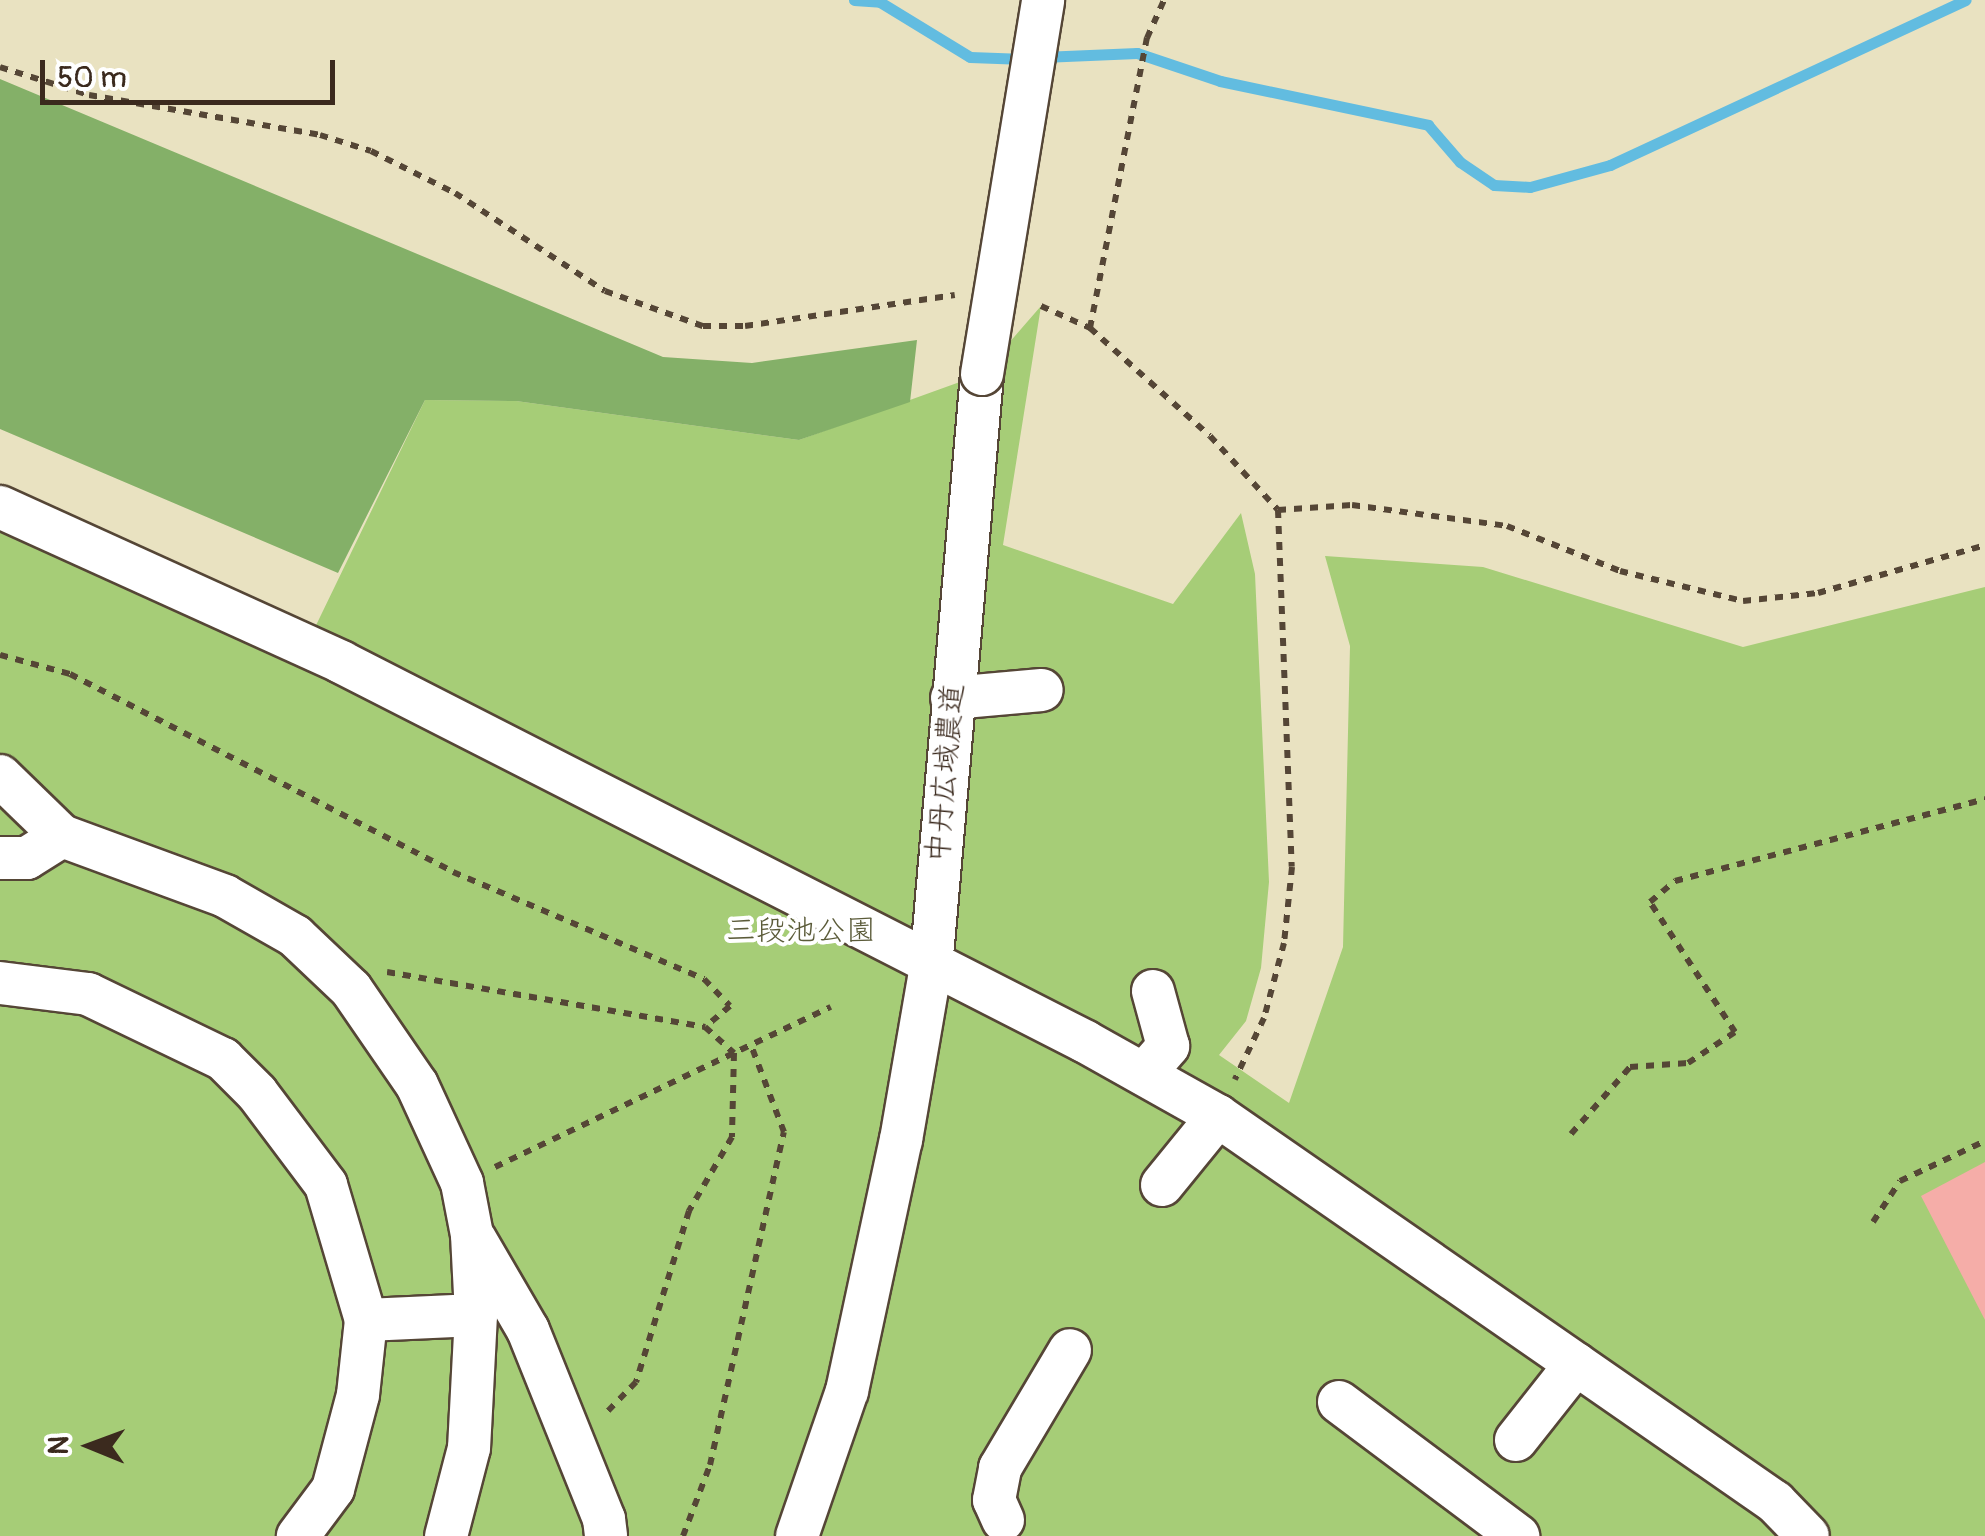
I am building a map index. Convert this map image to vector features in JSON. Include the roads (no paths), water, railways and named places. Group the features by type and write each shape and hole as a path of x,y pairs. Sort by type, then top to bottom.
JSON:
{"street":[{"name":"中丹広域農道","path":"796,1536 848,1391 901,1140 931,967 982,374 1043,0"},
{"path":"0,507 341,662 1144,1074 1218,1116 1775,1502 1808,1536"},
{"path":"952,698 1042,690"},
{"path":"0,776 62,836 225,896 294,936 350,989 418,1085 462,1183 472,1234 476,1315 469,1448 446,1536"},
{"path":"0,858 27,858 62,836"},
{"path":"0,984 88,994 223,1059 257,1093 326,1185 366,1320 358,1395 333,1489 298,1536"},
{"path":"1144,1074 1168,1046 1153,991"},
{"path":"1162,1185 1218,1116"},
{"path":"472,1234 528,1330 604,1519 606,1536"},
{"path":"366,1320 476,1315"},
{"path":"1003,1520 994,1500 1000,1468 1070,1350"},
{"path":"1516,1440 1576,1364"},
{"path":"1339,1402 1518,1536"}],"waterway":[{"path":"854,0 880,2 970,57 1024,59"},
{"path":"1042,57 1137,53 1220,81 1428,125 1460,162 1494,185 1530,187 1610,165 1966,0"}],"park label":[{"name":"三段池公園","path":"801,931"}]}
